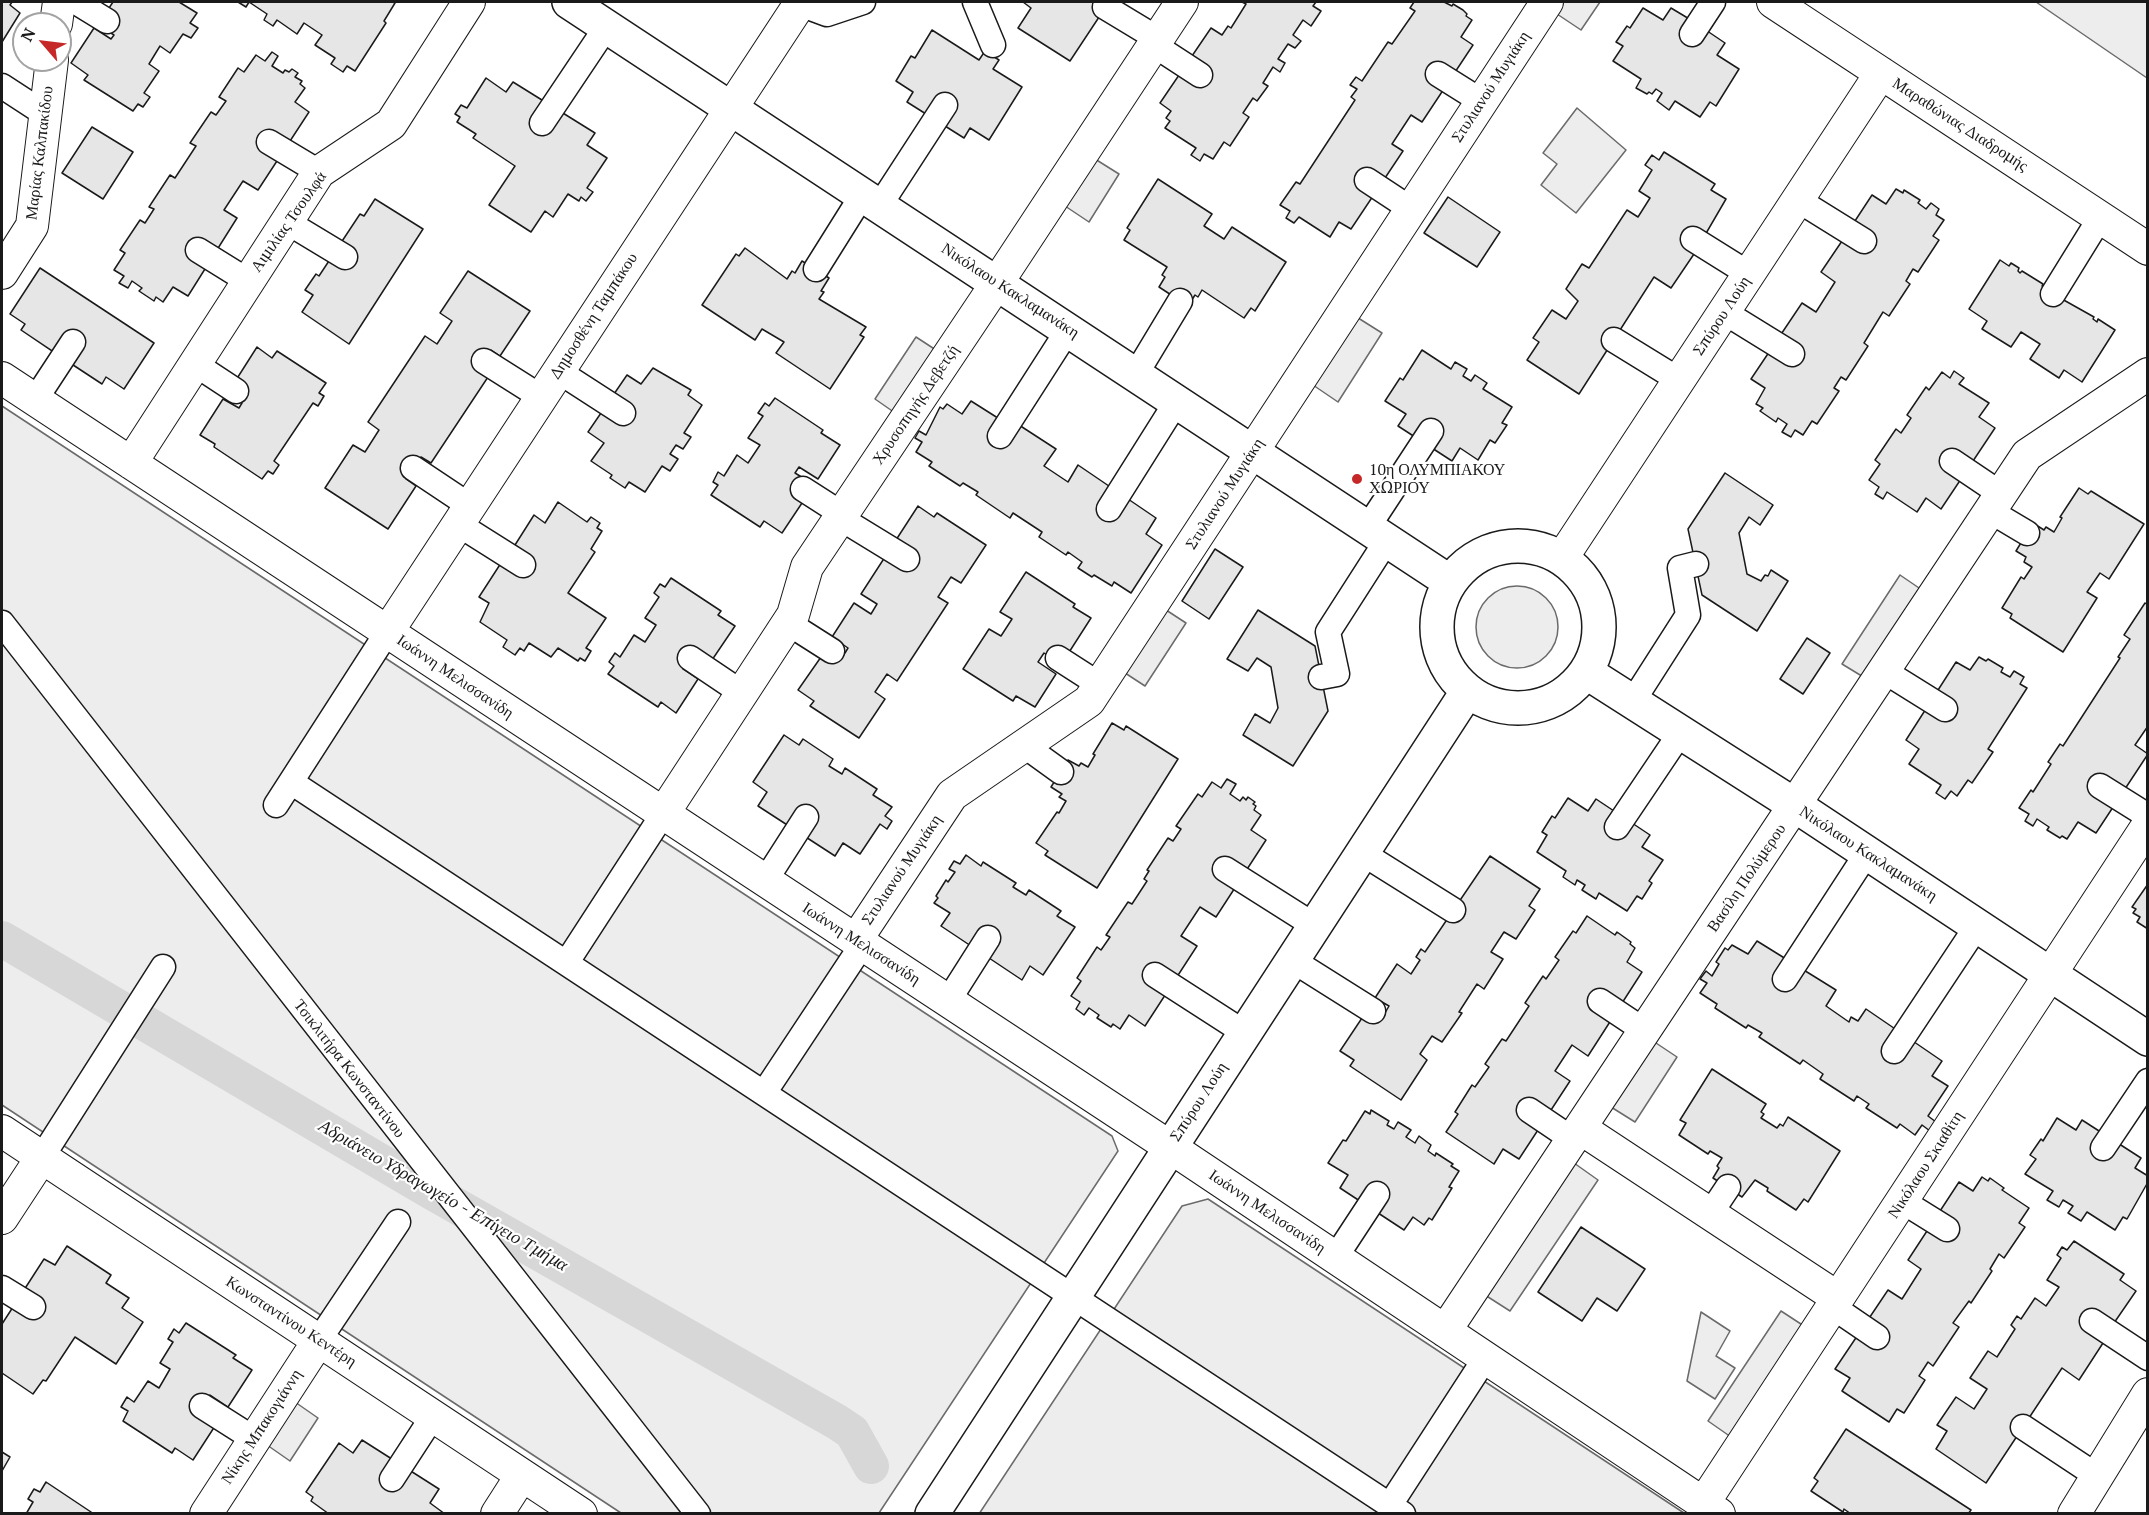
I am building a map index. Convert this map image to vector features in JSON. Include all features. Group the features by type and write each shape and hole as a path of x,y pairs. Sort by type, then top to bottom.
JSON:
{"street":[{"path":"76,2 107,21"},
{"name":"Αιμιλίας Τσουλφά","path":"131,463 320,172 391,124 469,2"},
{"path":"800,3 827,14 863,2"},
{"path":"975,2 993,45"},
{"name":"Χρυσοπηγής Δεβετζή","path":"663,814 793,615 807,567 1182,2"},
{"name":"Στυλιανού Μυγιάκη","path":"859,942 952,795 1089,701 1546,2"},
{"path":"1692,34 1713,2"},
{"name":"Μαραθώνιας Διαδρομής","path":"1773,2 2148,249"},
{"name":"Δημοσθένη Ταμπάκου","path":"388,632 800,3"},
{"path":"1105,7 1200,75"},
{"path":"542,123 587,10"},
{"name":"Νικόλαου Κακλαμανάκη","path":"587,10 731,108 1450,582"},
{"name":"Μαρίας Καλπακίδου","path":"2,273 32,226 50,72"},
{"name":"Σπύρου Λούη","path":"1562,558 1881,73"},
{"path":"1438,74 1481,101"},
{"path":"2,86 45,114"},
{"path":"816,269 945,105"},
{"path":"269,142 320,172"},
{"path":"1367,180 1411,209"},
{"path":"1798,200 1864,242"},
{"path":"2053,294 2100,218"},
{"path":"287,222 345,257"},
{"path":"1693,239 1749,274"},
{"path":"198,250 248,281"},
{"path":"1136,374 1180,301"},
{"path":"1724,312 1792,354"},
{"path":"1000,436 1068,330"},
{"path":"1614,340 1679,380"},
{"path":"34,400 73,342"},
{"path":"484,361 541,397"},
{"path":"195,363 236,391"},
{"path":"558,371 623,413"},
{"name":"Βασίλη Πολύμερου","path":"1445,1331 1796,806 2027,455 2148,374"},
{"name":"Ιωάννη Μελισσανίδη","path":"2,378 1170,1147 1486,1357 1701,1507"},
{"path":"1109,509 1177,401"},
{"path":"1321,677 1337,674 1328,632 1431,431"},
{"path":"1952,461 2027,533"},
{"path":"413,468 523,565"},
{"path":"803,489 907,559"},
{"path":"1510,545 1536,547 1562,558 1580,574 1594,597 1600,623 1597,650 1586,672 1561,697 1528,709 1495,706 1467,692 1447,668 1437,641 1437,613 1450,582 1464,566 1485,552 1510,545"},
{"path":"1633,701 1688,615 1680,568 1696,564"},
{"name":"Τσικλιτήρα Κωνσταντίνου","path":"2,623 698,1514"},
{"path":"788,623 831,651"},
{"path":"276,805 388,632"},
{"path":"690,658 742,693"},
{"path":"1058,658 1100,685"},
{"path":"1884,671 1945,709"},
{"name":"Νικόλαου Κακλαμανάκη","path":"1586,672 1796,806 2148,1039"},
{"name":"Σπύρου Λούη","path":"932,1514 1467,692"},
{"path":"1617,827 1681,732"},
{"path":"1025,746 1061,772"},
{"path":"291,782 567,962 1072,1298 1397,1509 1486,1357"},
{"path":"2100,786 2148,816"},
{"path":"567,962 663,814"},
{"path":"765,881 806,817"},
{"name":"Νικόλαου Σκιαθίτη","path":"1701,1507 2148,825"},
{"path":"1362,853 1453,910"},
{"path":"1785,979 1867,853"},
{"path":"1225,869 1315,926"},
{"path":"1894,1051 1977,926"},
{"path":"948,1001 988,938"},
{"path":"764,1093 859,942"},
{"path":"1292,960 1373,1011"},
{"path":"2,1218 163,967"},
{"path":"1155,975 1245,1033"},
{"path":"1600,1001 1645,1031"},
{"path":"2103,1148 2148,1081"},
{"path":"1530,1110 1576,1134 1710,1214 1836,1303 1877,1337"},
{"name":"Κωνσταντίνου Κεντέρη","path":"2,1131 581,1514"},
{"path":"1710,1214 1728,1187"},
{"path":"1335,1258 1377,1194"},
{"path":"1902,1201 1947,1229"},
{"path":"319,1340 398,1222"},
{"path":"2,1288 33,1307"},
{"path":"2092,1321 2148,1358"},
{"name":"Νίκης Μπακογιάννη","path":"206,1514 319,1340"},
{"path":"2074,1514 2146,1401"},
{"path":"202,1406 254,1439"},
{"path":"392,1479 434,1416"},
{"path":"2023,1427 2097,1476"},
{"path":"497,1514 522,1475"}],"shaded area":[{"path":"1561,2 1600,2 1581,30 1554,12"},
{"path":"2036,2 2147,2 2147,78"},
{"path":"1577,108 1626,150 1576,213 1541,185 1557,164 1543,153"},
{"path":"1095,159 1119,174 1089,222 1065,206"},
{"path":"1355,316 1382,333 1338,402 1310,383"},
{"path":"916,337 939,352 898,415 875,399"},
{"path":"2,406 1112,1136 1118,1151 879,1513 621,1513 2,1105"},
{"path":"1900,575 1922,590 1865,678 1842,664"},
{"path":"1517,586 1533,589 1546,598 1555,611 1558,627 1555,643 1546,656 1533,665 1517,668 1501,665 1488,656 1479,643 1476,627 1479,611 1488,598 1501,589"},
{"path":"1163,608 1186,623 1145,686 1122,671"},
{"path":"1653,1041 1677,1057 1635,1122 1611,1107"},
{"path":"1574,1163 1598,1180 1510,1311 1485,1295"},
{"path":"1208,1199 1684,1513 979,1514 1182,1206"},
{"path":"1781,1311 1804,1326 1731,1437 1708,1421"},
{"path":"1701,1312 1730,1331 1716,1356 1735,1368 1715,1399 1687,1381"},
{"path":"295,1402 318,1418 290,1461 267,1445"}],"building":[{"path":"2,2 12,2 10,5 19,12 12,12 12,26 2,42"},
{"path":"113,2 179,2 197,13 190,23 198,28 191,38 183,34 170,53 160,46 149,64 159,71 144,93 150,97 143,107 138,104 133,111 84,80 88,75 72,64 94,28 111,39 114,35 103,28 107,11"},
{"path":"238,2 249,2 246,7"},
{"path":"249,2 395,3 384,21 386,23 355,71 347,66 343,72 331,64 335,58 315,45 322,35 304,23 297,34 277,20 273,26 264,20 267,14"},
{"path":"1023,2 1109,2 1070,61 1018,28 1031,8"},
{"path":"1242,2 1316,2 1313,6 1321,11 1311,26 1303,20 1293,35 1301,41 1295,48 1288,44 1278,59 1285,63 1280,72 1273,67 1263,83 1268,86 1257,101 1253,98 1243,113 1249,117 1230,146 1224,142 1213,159 1204,154 1200,161 1191,155 1196,148 1165,128 1170,121 1166,118 1171,111 1160,103 1211,28 1222,35 1228,26 1231,28 1246,4"},
{"path":"1414,2 1444,2 1463,10 1472,20 1461,37 1473,45 1422,122 1411,115 1392,144 1403,151 1351,229 1339,222 1330,237 1299,217 1294,223 1286,218 1290,211 1280,205 1296,182 1300,184 1355,100 1351,97 1357,89 1350,85 1356,77 1362,81 1388,42 1392,44 1415,11 1410,8"},
{"path":"1643,8 1663,20 1671,8 1691,20 1725,43 1717,55 1739,69 1716,106 1710,102 1700,117 1675,101 1669,110 1657,101 1662,93 1656,89 1652,94 1649,92 1647,94 1636,88 1641,79 1613,61 1623,46 1616,42 1627,26 1630,28"},
{"path":"932,30 979,60 985,51 999,60 993,69 1022,87 989,140 970,128 964,138 907,102 913,92 896,81 911,56 915,58"},
{"path":"272,52 278,56 272,66 283,73 285,70 289,72 292,69 298,73 295,77 302,81 300,84 305,88 295,102 309,112 258,190 243,181 224,210 237,218 188,296 173,287 163,302 156,297 154,301 139,291 142,288 132,281 128,288 119,283 124,276 114,270 125,253 120,250 140,220 145,223 154,209 149,207 170,175 175,178 196,146 190,143 211,112 216,115 226,101 219,97 238,68 244,72 256,55 265,61"},
{"path":"486,78 506,92 513,82 595,133 587,145 607,158 587,188 593,192 586,201 581,197 579,201 568,194 553,217 545,211 531,232 489,205 515,166 473,138 476,134 457,122 460,117 455,114 461,105 467,108"},
{"path":"92,127 133,152 103,199 62,173"},
{"path":"1664,152 1715,184 1711,190 1726,199 1671,288 1654,277 1579,394 1527,360 1539,342 1533,338 1552,310 1566,319 1578,301 1566,289 1582,264 1589,268 1627,210 1638,217 1650,198 1639,191 1652,170 1645,165 1652,155 1659,160"},
{"path":"1158,179 1212,214 1204,226 1224,239 1232,227 1286,262 1255,311 1251,308 1244,318 1202,290 1198,297 1195,295 1188,306 1159,287 1165,277 1162,275 1167,267 1124,240 1130,230 1127,228"},
{"path":"1896,189 1903,193 1904,190 1920,200 1918,203 1926,209 1931,203 1939,209 1936,215 1944,220 1933,236 1939,240 1918,272 1913,269 1906,281 1910,284 1889,316 1883,312 1864,343 1868,346 1846,380 1841,377 1834,388 1839,391 1817,424 1812,421 1803,435 1795,430 1791,437 1782,432 1787,424 1778,418 1776,422 1760,411 1763,408 1756,404 1765,388 1751,379 1802,303 1816,312 1835,282 1821,272 1842,241 1858,251 1867,237 1851,227 1872,195 1886,204"},
{"path":"1448,197 1500,232 1477,267 1424,233"},
{"path":"375,199 423,229 349,344 302,312 313,295 305,290 316,274 319,276 360,214 364,216"},
{"path":"745,248 787,279 792,271 795,273 802,261 829,278 819,299 866,327 860,335 864,337 830,389 776,353 784,342 762,329 755,340 702,305 736,254 739,256"},
{"path":"2000,260 2009,266 2011,263 2019,268 2020,273 2022,271 2043,284 2042,286 2053,294 2094,317 2093,319 2097,322 2098,319 2115,330 2082,382 2064,370 2059,378 2030,359 2040,344 2021,332 2011,347 1982,329 1987,321 1969,309"},
{"path":"40,268 154,343 124,389 106,377 102,384 21,330 25,324 10,314"},
{"path":"468,271 530,311 500,356 491,350 478,370 488,377 431,463 421,457 406,479 416,486 388,529 325,488 353,445 365,452 379,430 368,422 425,336 437,344 452,321 440,313"},
{"path":"257,347 272,358 277,351 326,383 319,393 324,396 318,406 313,403 274,461 279,465 273,474 268,471 262,479 200,435 223,399 239,408 242,403 232,396 236,380"},
{"path":"1422,350 1451,369 1455,362 1467,369 1463,376 1471,381 1475,375 1487,383 1483,389 1512,407 1502,423 1507,425 1495,443 1490,440 1478,460 1460,448 1452,461 1398,426 1406,414 1385,401 1400,378 1403,380"},
{"path":"653,368 691,390 688,395 702,405 684,433 691,437 683,449 676,445 670,454 678,459 670,471 662,466 645,492 629,482 625,488 610,478 612,475 591,461 604,443 588,432 627,375 641,384"},
{"path":"1954,371 1964,378 1959,384 1989,403 1979,417 1995,428 1941,509 1926,498 1917,512 1887,492 1883,499 1875,494 1879,487 1869,480 1880,464 1875,460 1896,429 1901,433 1911,418 1907,415 1926,387 1929,390 1942,372 1950,378"},
{"path":"775,398 823,430 821,433 840,445 818,479 799,467 795,473 808,481 804,500 782,533 764,521 760,527 711,495 718,485 713,482 718,472 724,476 737,455 748,463 760,445 748,438 763,416 758,413 765,403 769,406"},
{"path":"971,401 1001,420 1019,425 1056,449 1044,466 1068,482 1078,465 1156,518 1146,534 1162,545 1131,593 1114,582 1112,586 1078,568 1082,562 1068,552 1066,555 1039,537 1042,532 1013,513 1010,518 976,495 978,492 963,483 960,486 929,466 932,462 916,452 922,442 915,438 919,431 926,435 940,407 943,409 947,404 962,414"},
{"path":"1725,473 1773,505 1760,525 1749,517 1739,533 1747,574 1761,581 1765,575 1768,576 1771,570 1788,581 1757,631 1702,595 1688,529"},
{"path":"2079,488 2088,494 2091,491 2144,524 2109,579 2100,573 2087,592 2097,598 2063,652 2010,618 2012,614 2002,608 2021,577 2024,579 2032,567 2024,562 2026,557 2016,551 2033,523 2044,530 2046,527 2054,532 2062,518 2060,517"},
{"path":"558,502 587,522 591,517 600,523 597,528 602,531 591,549 595,552 568,593 606,618 586,648 591,651 585,661 580,658 578,661 558,648 551,657 529,643 524,651 520,648 515,655 503,647 507,640 480,622 489,603 479,597 501,563 517,574 530,555 515,545 534,515 545,523"},
{"path":"918,506 934,517 937,513 986,545 961,583 951,577 938,597 948,603 897,681 887,674 875,692 885,699 859,738 810,706 814,701 798,690 821,657 835,646 845,653 848,648 832,637 854,603 871,614 877,604 861,594"},
{"path":"1215,549 1243,567 1209,619 1182,601"},
{"path":"1026,572 1075,604 1073,607 1091,618 1066,657 1056,661 1044,653 1038,662 1056,674 1035,707 1016,696 1013,701 963,669 989,629 1001,636 1012,619 1000,612"},
{"path":"671,578 721,611 718,615 735,626 712,660 690,658 683,669 698,679 676,713 661,702 658,707 608,674 614,666 609,662 615,653 620,657 634,635 645,642 656,625 645,618 659,597 654,593 660,584 665,587"},
{"path":"2145,603 2148,605 2148,726 2135,745 2148,754 2096,833 2078,822 2067,839 2062,836 2060,838 2047,830 2049,827 2037,819 2033,826 2025,821 2029,814 2019,808 2031,790 2033,792 2051,764 2048,762 2060,744 2063,746 2120,658 2118,657 2130,639 2124,635"},
{"path":"1258,610 1315,646 1328,711 1293,766 1243,735 1255,714 1270,723 1278,708 1271,667 1257,658 1248,671 1227,659"},
{"path":"1807,638 1830,653 1803,694 1780,679"},
{"path":"1979,657 1986,661 1988,659 2003,668 2001,672 2010,677 2014,671 2024,677 2020,684 2027,688 1988,749 1993,752 1972,783 1968,780 1957,796 1951,791 1945,799 1936,793 1941,785 1909,764 1919,749 1906,740 1956,662 1970,670"},
{"path":"1112,723 1124,730 1126,726 1178,759 1097,888 1045,855 1048,851 1036,843 1066,801 1059,797 1062,794 1051,787 1068,760 1079,766 1081,763 1088,767 1095,755 1093,754"},
{"path":"784,735 799,745 803,739 833,759 829,766 842,774 845,768 877,789 873,795 892,807 885,816 892,821 887,829 880,824 860,854 843,843 835,856 758,806 767,792 753,782"},
{"path":"1227,779 1236,784 1230,794 1240,801 1243,797 1246,800 1248,797 1255,802 1254,810 1261,815 1251,830 1266,840 1216,917 1200,907 1181,936 1197,946 1145,1026 1129,1015 1120,1029 1113,1024 1111,1027 1097,1018 1099,1015 1089,1008 1084,1015 1076,1009 1080,1002 1071,996 1081,981 1077,978 1097,947 1101,950 1110,937 1106,935 1128,902 1132,904 1147,881 1144,879 1149,871 1147,870 1168,838 1173,841 1181,829 1176,826 1198,794 1202,797 1212,782 1221,788"},
{"path":"1568,798 1588,811 1596,799 1650,835 1642,847 1663,860 1649,881 1652,883 1642,899 1637,896 1627,911 1599,893 1596,899 1582,890 1585,885 1577,880 1575,885 1563,877 1566,871 1537,852 1547,835 1542,832 1552,816 1555,818"},
{"path":"966,855 981,866 983,862 1016,883 1013,887 1026,895 1029,890 1061,911 1057,916 1075,927 1043,975 1030,966 1022,980 941,926 950,913 934,903 938,898 936,896 946,880 948,882 955,872 949,869 954,861 960,864"},
{"path":"1490,856 1540,889 1529,906 1535,910 1516,939 1504,932 1491,952 1503,959 1484,989 1477,984 1459,1012 1462,1013 1442,1042 1432,1036 1420,1054 1427,1060 1401,1100 1350,1066 1354,1060 1340,1051 1362,1018 1376,1007 1385,1013 1389,1006 1375,998 1397,964 1411,974 1420,960 1416,957 1421,949 1425,952"},
{"path":"2148,884 2148,929 2137,922 2140,917 2133,913 2136,909 2132,907"},
{"path":"1587,916 1615,935 1617,932 1631,942 1630,944 1635,948 1627,962 1642,972 1588,1056 1572,1045 1555,1071 1570,1081 1519,1159 1503,1149 1494,1164 1446,1132 1458,1114 1455,1112 1472,1085 1475,1087 1489,1067 1485,1064 1502,1039 1506,1041 1529,1006 1525,1003 1543,976 1546,979 1559,960 1555,957 1573,931 1576,933"},
{"path":"1757,941 1836,990 1826,1006 1849,1022 1851,1017 1858,1021 1866,1009 1942,1061 1932,1076 1948,1086 1928,1116 1936,1122 1930,1131 1922,1125 1915,1135 1900,1124 1897,1128 1866,1108 1869,1104 1857,1096 1854,1101 1820,1079 1823,1074 1803,1060 1800,1064 1759,1037 1762,1033 1748,1025 1746,1028 1715,1008 1717,1004 1700,993 1707,983 1700,979 1706,971 1712,976 1719,964 1716,962 1725,948 1728,950 1732,945 1748,954"},
{"path":"1712,1069 1766,1104 1761,1112 1764,1114 1761,1118 1777,1128 1780,1124 1783,1126 1788,1117 1840,1151 1808,1202 1804,1199 1796,1210 1755,1180 1742,1197 1713,1178 1722,1158 1710,1151 1708,1154 1679,1135 1686,1123 1680,1120"},
{"path":"1371,1110 1389,1121 1387,1125 1394,1129 1398,1122 1411,1130 1406,1137 1415,1143 1419,1136 1431,1145 1428,1151 1435,1156 1436,1153 1453,1164 1451,1166 1459,1171 1449,1187 1452,1188 1432,1220 1429,1218 1424,1225 1413,1217 1404,1230 1340,1188 1348,1175 1328,1163 1343,1140 1346,1141 1365,1111 1370,1114"},
{"path":"2057,1118 2076,1130 2082,1120 2141,1158 2135,1168 2148,1176 2148,1182 2127,1219 2123,1217 2115,1230 2087,1212 2081,1221 2068,1213 2073,1206 2063,1200 2059,1207 2047,1200 2053,1191 2025,1174 2036,1159 2030,1155 2041,1139 2043,1141"},
{"path":"1982,1177 1988,1181 1990,1178 2004,1188 2002,1190 2029,1208 2019,1223 2025,1227 2004,1258 1999,1254 1990,1269 1992,1271 1971,1303 1969,1301 1953,1323 1959,1327 1933,1366 1928,1362 1919,1376 1925,1380 1904,1413 1897,1409 1889,1422 1842,1391 1850,1378 1835,1369 1888,1290 1902,1299 1921,1269 1908,1260 1959,1182 1973,1191"},
{"path":"1581,1227 1645,1269 1617,1311 1597,1298 1582,1321 1538,1292"},
{"path":"2074,1241 2124,1274 2120,1280 2136,1291 2114,1323 2086,1331 2103,1343 2079,1380 2062,1368 1986,1483 1936,1449 1947,1431 1937,1425 1956,1397 1974,1409 1987,1389 1970,1378 1988,1351 1997,1357 2015,1329 2011,1325 2017,1316 2021,1319 2035,1298 2046,1306 2059,1287 2047,1280 2061,1258 2057,1255 2062,1247 2067,1250"},
{"path":"67,1246 111,1275 106,1283 129,1298 122,1308 143,1322 116,1364 75,1337 46,1381 43,1380 33,1394 2,1373 2,1324 44,1259 55,1265"},
{"path":"186,1323 236,1355 233,1358 252,1370 228,1407 210,1395 197,1414 215,1426 193,1460 175,1448 172,1453 123,1421 128,1411 121,1407 127,1397 134,1402 148,1381 159,1388 170,1369 160,1363 173,1342 168,1339 174,1329 179,1333"},
{"path":"1846,1429 1971,1510 1968,1514 1851,1514 1844,1509 1843,1512 1811,1491 1818,1481 1814,1478"},
{"path":"362,1440 439,1489 430,1503 445,1514 329,1514 311,1501 313,1497 306,1492 339,1443 353,1453"},
{"path":"2,1452 10,1457 2,1471"},
{"path":"46,1482 94,1514 26,1514 33,1502 28,1499 34,1489 40,1492"}],"waterway":[{"name":"Αδριάνειο Υδραγωγείο - Επίγειο Τμήμα","path":"2,939 432,1192 837,1422 852,1432 871,1466"}],"place":[{"name":"10η ΟΛΥΜΠΙΑΚΟΥ ΧΩΡΙΟΥ","path":"1357,479"}]}
